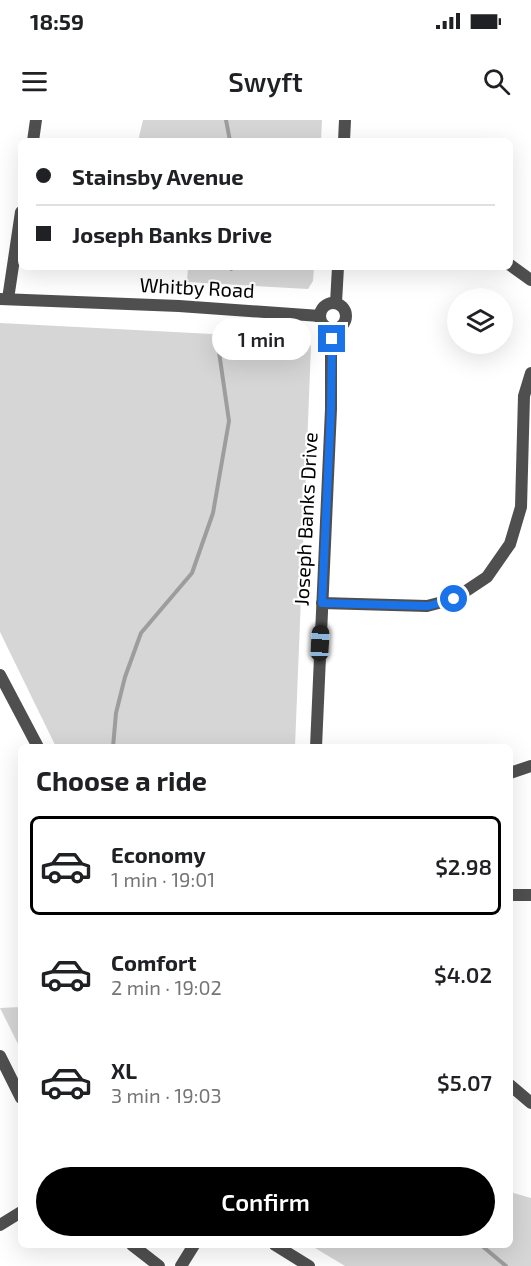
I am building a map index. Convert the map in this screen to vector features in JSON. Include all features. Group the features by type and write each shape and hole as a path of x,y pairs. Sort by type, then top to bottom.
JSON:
{"street":[{"path":"33,138 36,120"},
{"path":"344,138 345,120"},
{"path":"4,299 18,227"},
{"path":"513,267 531,280"},
{"path":"336,303 338,270"},
{"name":"Whitby Road","path":"4,299 320,316"},
{"path":"336,303 344,309 346,318 342,326 331,329 325,327 320,316 324,307 336,303"},
{"name":"Joseph Banks Drive","path":"316,744 331,409 331,329"},
{"path":"322,603 428,606 454,599 487,576 510,544 521,507 524,396 531,373"},
{"path":"0,675 36,744"},
{"path":"513,772 531,766"},
{"path":"513,895 531,895"},
{"path":"0,1056 18,1092"},
{"path":"513,1088 531,1103"},
{"path":"0,1225 18,1214"},
{"path":"136,1248 159,1266"},
{"path":"181,1266 192,1248"},
{"path":"280,1248 309,1266"}],"shaded area":[{"path":"143,120 322,120 321,138 139,138"},
{"path":"188,270 314,270 313,281 308,289 187,282"},
{"path":"0,323 290,338 301,339 311,346 295,744 55,744 0,632"},
{"path":"18,1007 18,1044 0,1008"},
{"path":"513,1193 531,1198 531,1266 345,1266 315,1248 513,1248"}],"waterway":[{"path":"226,120 229,138"},
{"path":"113,744 116,713 125,677 141,633 192,573 213,513 229,421 219,352"},
{"path":"485,1248 506,1266"}],"route":[{"path":"332,339 322,603 428,606 454,599"}]}
